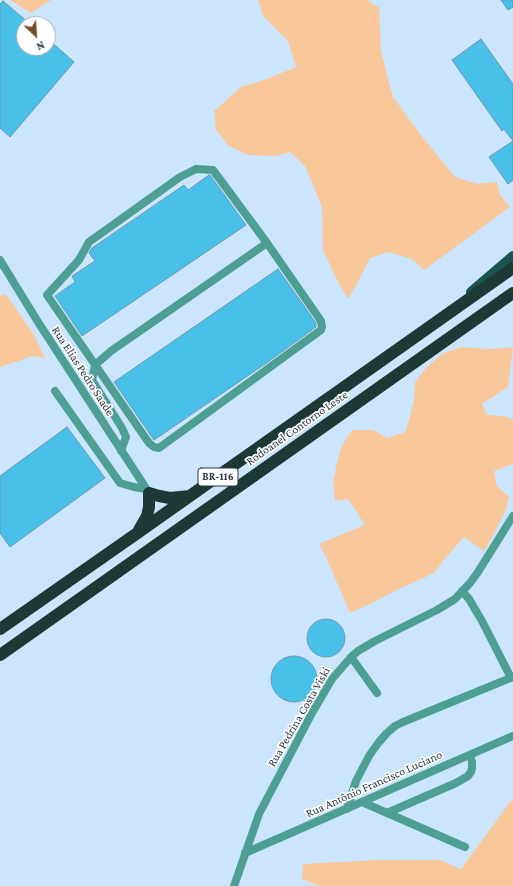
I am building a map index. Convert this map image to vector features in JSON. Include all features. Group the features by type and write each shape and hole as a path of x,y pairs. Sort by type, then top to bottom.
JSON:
{"highway":[{"name":"Rodoanel Contorno Leste","path":"0,629 192,496 513,268"},
{"name":"Rodoanel Contorno Leste","path":"0,655 513,293"},
{"path":"136,534 147,516 149,507 148,491 159,496 170,498 192,496"}],"main road":[{"path":"435,323 513,256"}],"street":[{"path":"196,169 212,170 267,243 321,321 321,330 159,448 154,447 149,443 95,365 47,295 79,260 89,242 180,177 196,169"},
{"path":"121,451 126,437 92,380 95,365 111,351 267,243"},
{"name":"Rua Elias Pedro Saade","path":"0,260 38,322 148,491"},
{"path":"55,391 120,483 148,491"},
{"name":"Rua Pedrina Costa Viski","path":"234,886 259,814 312,712 332,679 350,657 358,651 442,607 455,598 478,572 513,516"},
{"path":"347,809 356,781 369,756 383,737 394,726 512,678 482,620 469,599 462,591"},
{"path":"350,657 377,693"},
{"name":"Rua Antônio Francisco Luciano","path":"245,853 513,736"},
{"path":"387,813 456,783 468,776 472,768 470,755"},
{"path":"362,802 465,847"}],"shaded area":[{"path":"10,0 51,0 31,13"},
{"path":"258,0 367,0 379,8 381,50 393,97 420,134 455,177 477,184 497,182 500,195 510,207 424,270 412,259 389,252 370,258 348,299 323,250 322,207 305,166 290,152 277,156 248,155 229,146 216,130 214,111 241,87 267,79 296,67 288,41 263,16"},
{"path":"6,294 34,335 45,358 33,356 0,367 0,296"},
{"path":"461,347 492,349 513,347 508,387 482,404 487,415 504,416 513,419 513,465 509,465 494,471 497,486 509,497 505,512 484,551 464,537 434,573 350,613 319,544 365,525 348,499 335,501 333,480 341,447 352,430 373,430 387,438 405,432 414,400 415,382 427,367 442,354"},
{"path":"513,798 513,886 320,886 302,879 303,864 378,860 440,860 461,869"}],"building":[{"path":"501,0 513,0 513,7 508,10"},
{"path":"3,1 21,16 16,16 16,56 56,56 56,46 74,62 10,137 0,128 0,4"},
{"path":"481,39 513,84 513,141 504,129 502,131 452,60"},
{"path":"513,141 513,180 508,184 489,157"},
{"path":"209,175 246,225 82,336 55,296 75,282 72,276 95,261 89,253 92,248 184,185 188,190"},
{"path":"278,269 316,323 316,327 268,362 154,440 114,382"},
{"path":"67,427 105,478 10,547 0,533 0,476"},
{"path":"326,619 339,625 345,638 339,651 326,657 313,651 307,638 313,625"},
{"path":"294,656 307,660 313,666 317,679 313,692 307,698 294,702 281,698 275,692 271,679 275,666 281,660"}]}
